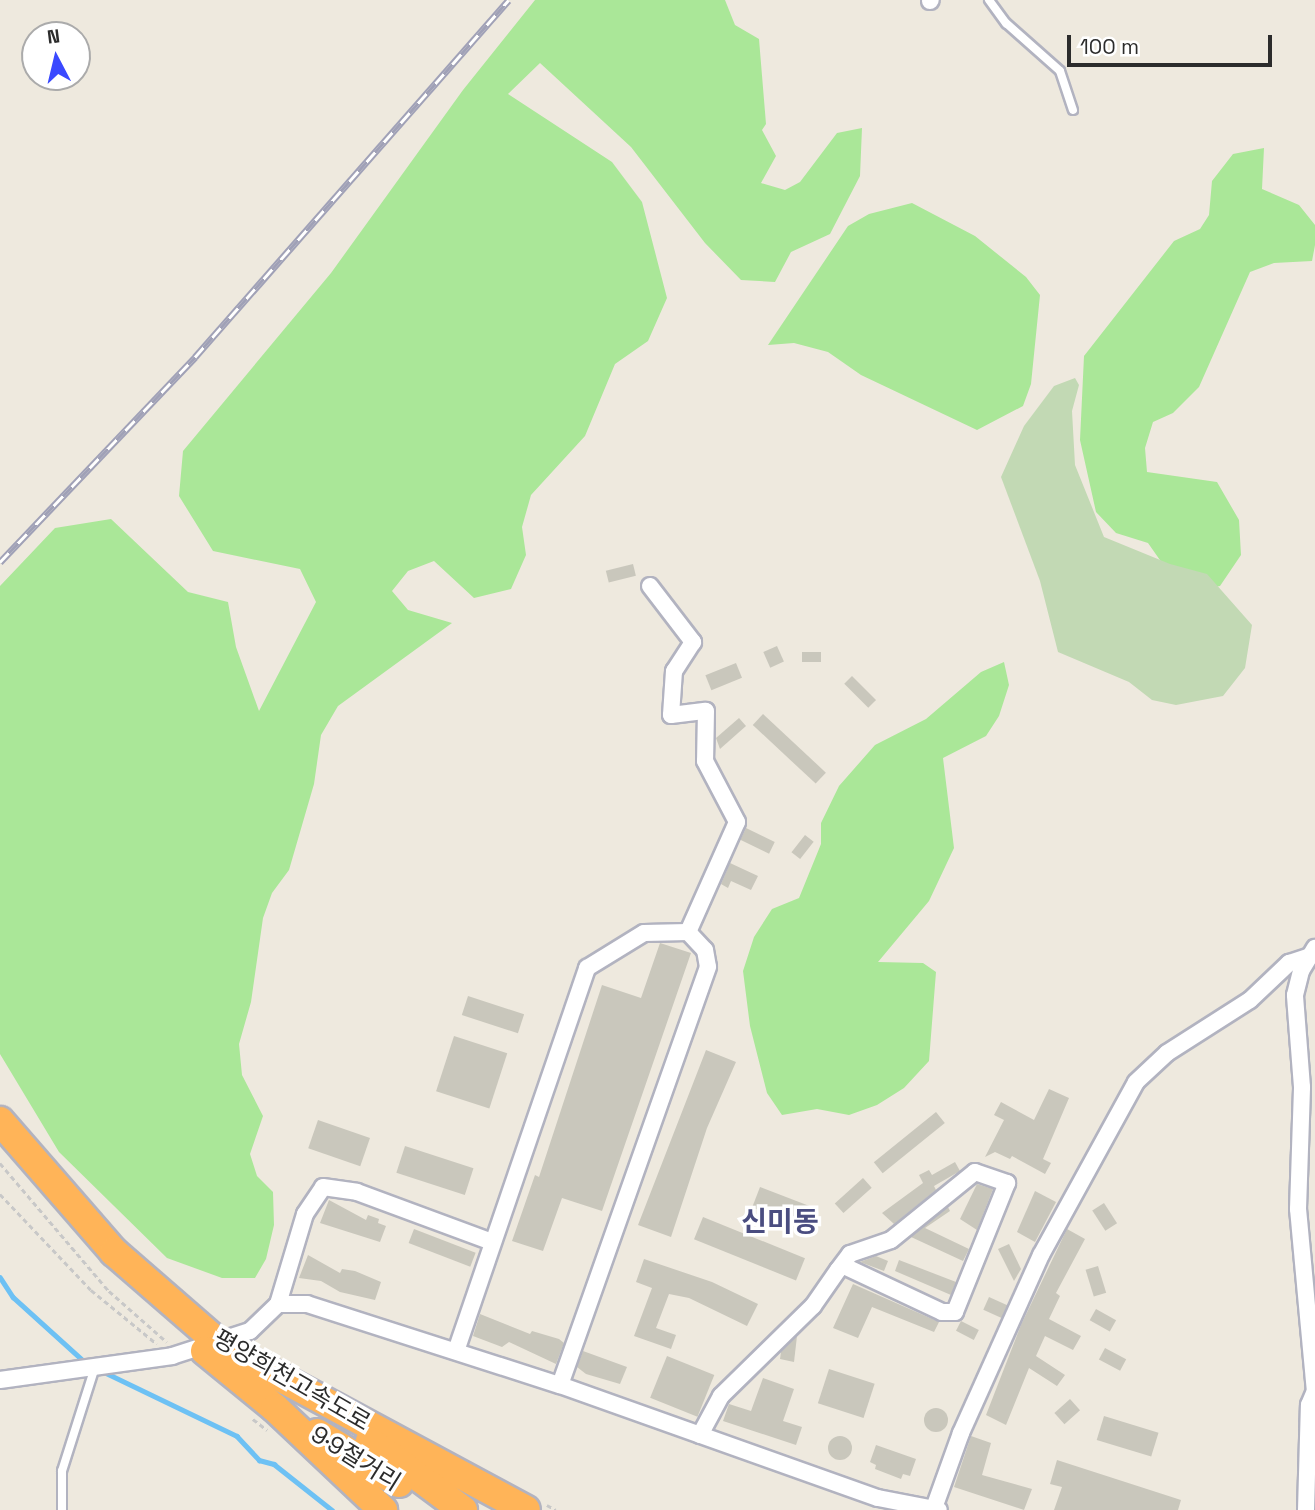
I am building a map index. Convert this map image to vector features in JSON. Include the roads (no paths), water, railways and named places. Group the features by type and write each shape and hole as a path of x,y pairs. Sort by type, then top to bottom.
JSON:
{"highway":[{"name":"평양희천고속도로","path":"0,1121 114,1252 383,1510"},
{"name":"평양희천고속도로","path":"0,1147 110,1271 209,1344 299,1388 526,1510"},
{"name":"9·9절거리","path":"299,1388 463,1510"},
{"name":"9·9절거리","path":"275,1408 396,1480 435,1510"}],"street":[{"path":"650,586 693,642 674,671 671,715 706,711 705,761 737,822 688,932"},
{"path":"456,1351 587,968 644,933 688,932 705,950 708,967 561,1385"},
{"path":"278,1304 335,1311 561,1385 878,1498 936,1509 961,1433 1041,1255 1136,1082 1167,1053 1250,1000 1289,964 1311,952"},
{"path":"1306,1510 1309,1405 1315,1391 1298,1209 1302,1087 1295,995 1311,952"},
{"path":"700,1435 721,1396 813,1306 842,1265 857,1250 891,1240 975,1172 1007,1183 955,1312 942,1312 842,1265"},
{"path":"0,1380 172,1356 250,1331 278,1304 305,1214 323,1187 357,1192 492,1242"}],"lane":[{"path":"989,0 1006,23 1059,71 1073,110"},
{"path":"62,1510 62,1471 95,1367"}],"waterway":[{"path":"0,1277 13,1297 85,1362"},
{"path":"102,1371 237,1436 259,1460 274,1464 332,1510"}],"railway":[{"path":"0,562 195,357 509,0"}],"district":[{"name":"신미동","path":"780,1221"}]}
